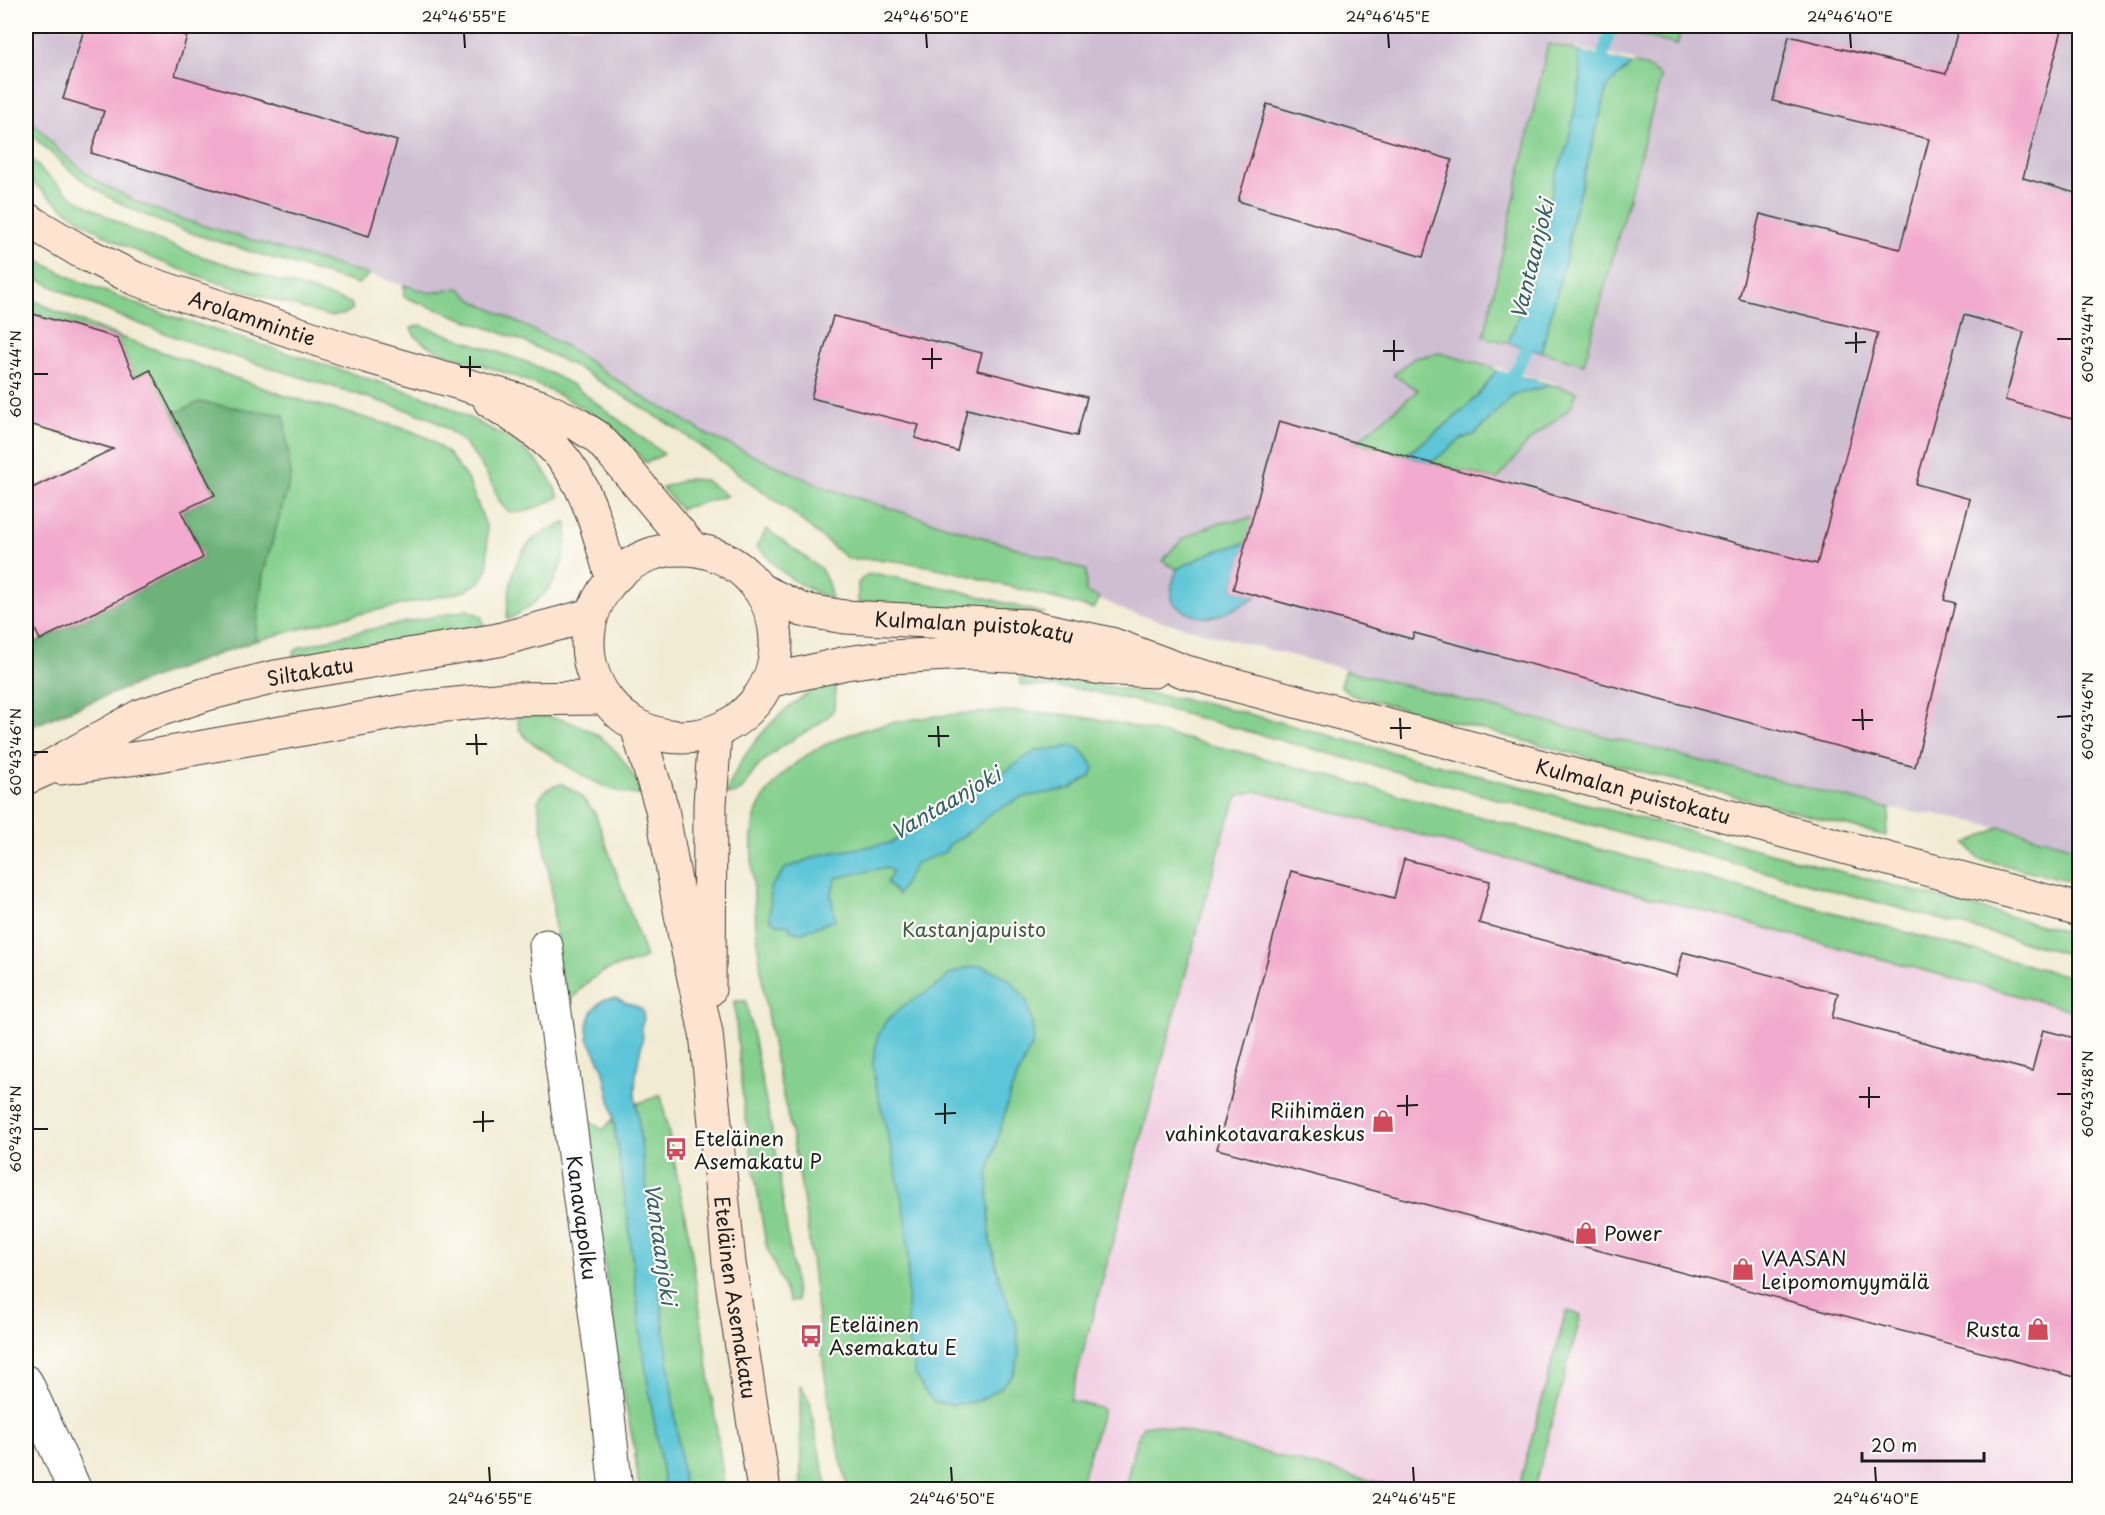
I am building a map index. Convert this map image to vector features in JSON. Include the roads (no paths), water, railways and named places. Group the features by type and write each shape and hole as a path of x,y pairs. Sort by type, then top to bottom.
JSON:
{"street":[{"name":"Arolammintie","path":"30,219 80,251 136,279 369,357 539,406 577,424 597,437 614,454 693,549"},
{"name":"Arolammintie","path":"472,387 538,434 557,452 574,474 588,501 612,578"},
{"path":"693,549 719,555 743,570 761,590 771,611 776,635 776,658 769,681 756,702 737,720 715,732 689,737 662,736 637,727 619,714 604,698 591,673 586,644 591,615 599,596 612,578 635,560 663,550 693,549"},
{"name":"Kulmalan puistokatu","path":"761,590 802,610 844,617 1029,626 1112,644 1186,672 2079,910"},
{"name":"Siltakatu","path":"35,774 140,716 207,694 275,677 498,640 591,615"},
{"name":"Kulmalan puistokatu","path":"769,681 846,663 891,657 969,653 1030,656 1102,668 1186,672"},
{"name":"Siltakatu","path":"35,774 153,756 426,707 506,699 604,698"},
{"name":"Eteläinen Asemakatu","path":"637,727 662,808 706,1033 729,1263 764,1490"},
{"name":"Eteläinen Asemakatu","path":"706,1033 711,965 710,804 715,732"},
{"name":"Kanavapolku","path":"546,946 604,1378 616,1490"},
{"path":"26,1382 75,1490"}],"water":[{"path":"1578,51 1632,63 1608,86 1572,220 1566,258 1541,352 1508,343 1533,279 1555,177 1568,144 1581,78"},
{"path":"1497,369 1553,385 1513,395 1475,434 1461,439 1431,463 1405,456 1467,406 1488,383"},
{"path":"1246,543 1233,589 1257,596 1235,609 1203,617 1192,615 1171,600 1172,585 1177,569 1212,552"},
{"path":"1070,745 1082,751 1087,757 1094,768 1091,776 1070,789 1023,797 992,812 974,829 950,844 945,852 916,863 898,895 887,883 892,872 887,867 836,878 831,895 835,920 802,932 791,931 789,925 777,924 770,919 770,888 786,868 823,854 890,843 927,823 1037,750 1061,749"},
{"path":"982,966 1011,981 1026,999 1034,1040 1011,1091 988,1174 990,1240 999,1278 1017,1327 1019,1357 1013,1375 998,1390 978,1401 953,1405 934,1402 922,1388 915,1373 907,1336 906,1219 875,1083 873,1063 877,1038 886,1021 903,1006 940,984 949,975 965,968"},
{"path":"616,998 642,1009 644,1019 641,1027 643,1036 636,1073 635,1094 684,1489 665,1489 642,1346 628,1219 612,1109 603,1068 588,1038 587,1025 593,1010 604,999"}],"waterway":[{"name":"Vantaanjoki","path":"1599,70 1611,26"},
{"name":"Vantaanjoki","path":"1503,386 1521,362 1531,334"}],"place":[{"name":"Riihimäen vahinkotavarakeskus","path":"1383,1121"},
{"name":"Eteläinen Asemakatu P","path":"676,1149"},
{"name":"Power","path":"1586,1233"},
{"name":"VAASAN Leipomomyymälä","path":"1743,1269"},
{"name":"Rusta","path":"2038,1329"},
{"name":"Eteläinen Asemakatu E","path":"811,1336"}],"park label":[{"name":"Kastanjapuisto","path":"974,929"}]}
